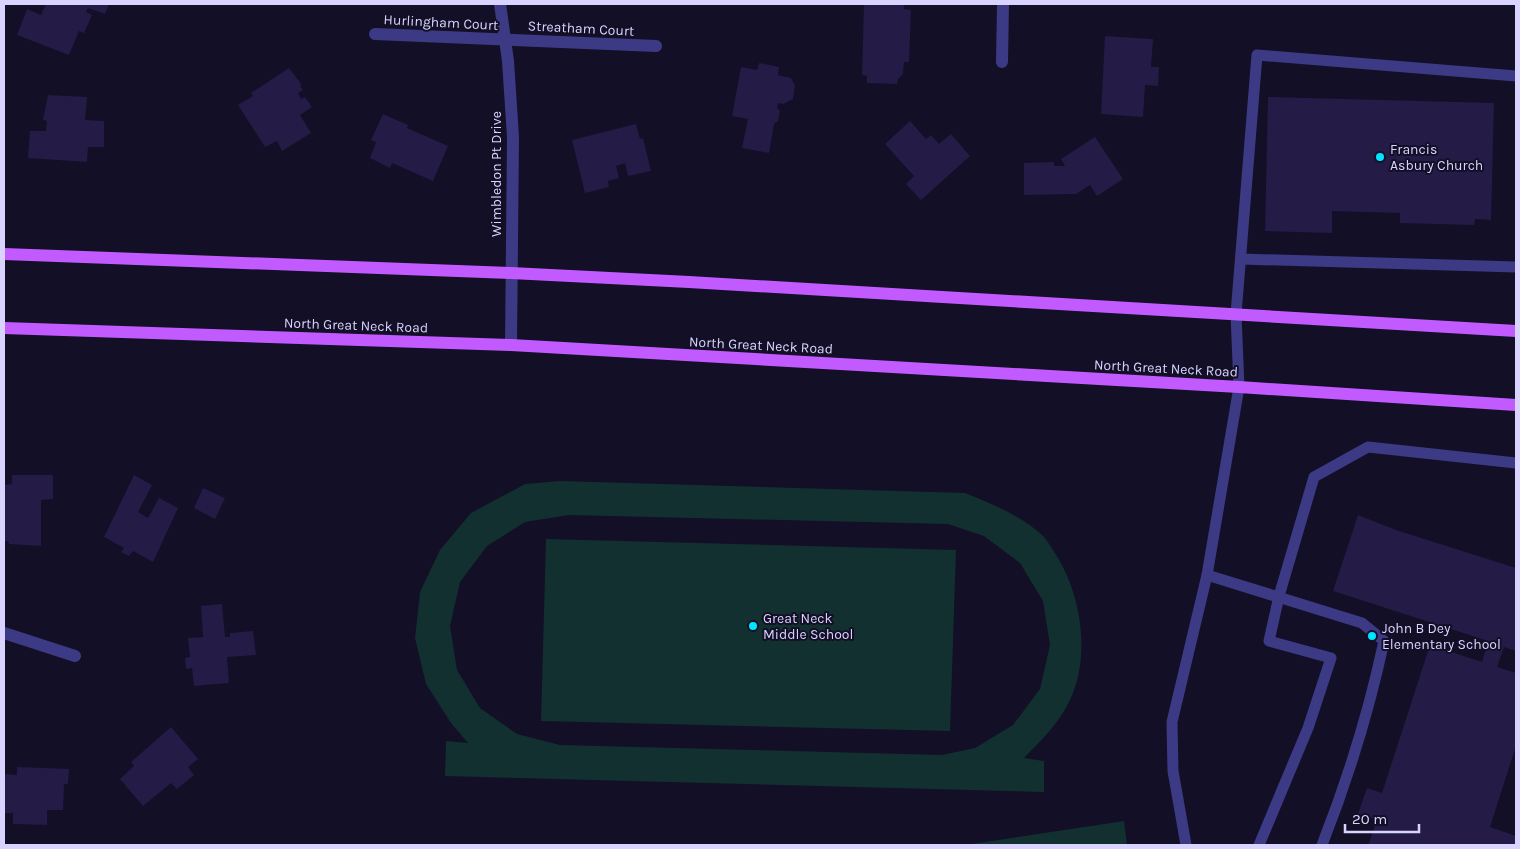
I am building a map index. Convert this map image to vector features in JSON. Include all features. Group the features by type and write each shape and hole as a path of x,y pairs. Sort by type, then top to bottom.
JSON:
{"main road":[{"path":"4,254 511,273 1516,331"},
{"name":"North Great Neck Road","path":"4,328 511,345 1516,405"}],"street":[{"name":"Wimbledon Pt Drive","path":"500,4 513,137 511,345"},
{"path":"1002,62 1003,4"},
{"name":"Hurlingham Court","path":"375,34 505,40"},
{"name":"Streatham Court","path":"505,40 656,46"},
{"path":"4,633 75,656"}],"lane":[{"path":"1186,845 1173,771 1172,722 1207,575 1239,387 1236,314 1257,55 1516,76"},
{"path":"1241,259 1516,267"},
{"path":"1259,845 1308,728 1331,658 1269,641 1279,596 1314,477 1368,447 1516,463"},
{"path":"1207,575 1362,623 1384,641 1377,674 1345,787 1322,845"}],"green space":[{"path":"560,481 965,493 1015,516 1042,535 1063,566 1071,585 1080,624 1080,665 1076,684 1069,702 1043,739 1024,758 1044,761 1044,792 445,776 446,741 468,743 451,723 426,684 415,638 420,592 440,550 471,513 525,484","holes":["569,515 948,524 984,536 1020,563 1043,601 1050,645 1040,689 1013,725 975,748 942,755 560,745 517,734 480,708 457,670 450,626 460,582 487,546 525,522"]},
{"path":"546,539 956,550 950,731 541,721"},
{"path":"1124,821 1127,845 965,845"}],"building":[{"path":"46,4 109,4 105,14 88,8 86,12 92,15 84,33 79,31 69,55 17,35 27,9 41,15"},
{"path":"864,4 904,4 904,9 911,10 909,62 904,62 903,74 898,79 897,84 867,83 867,76 862,75"},
{"path":"1105,36 1153,39 1151,67 1159,67 1158,86 1145,85 1143,117 1101,114"},
{"path":"759,63 779,67 778,75 791,78 795,85 793,99 783,104 778,103 777,108 780,111 778,121 774,124 769,153 742,148 748,119 732,116 741,67 757,70"},
{"path":"289,68 302,85 300,86 303,90 298,93 301,99 305,97 312,107 300,115 311,133 282,151 277,141 265,147 238,105 253,96 251,93"},
{"path":"48,95 87,97 85,120 104,121 104,147 88,147 87,162 28,158 30,131 46,131 47,121 43,120"},
{"name":"Francis Asbury Church","path":"1268,97 1494,103 1491,220 1475,219 1474,225 1400,223 1400,213 1332,211 1332,233 1265,231"},
{"path":"383,114 408,125 407,128 448,146 433,181 392,163 390,168 370,158 376,142 371,140"},
{"path":"910,121 926,139 931,135 939,144 951,134 970,156 921,200 906,184 914,176 885,144"},
{"path":"636,124 640,139 643,138 651,171 628,176 625,163 616,166 619,178 608,181 609,187 585,193 572,140"},
{"path":"1095,137 1123,179 1097,196 1090,185 1076,194 1024,195 1024,163 1054,162 1054,166 1065,166 1061,159"},
{"path":"12,475 53,475 53,499 41,500 41,546 9,544 8,541 4,541 4,485 12,484"},
{"path":"134,475 152,485 138,512 148,518 159,498 178,508 153,562 133,551 129,556 121,552 124,548 104,537"},
{"path":"203,488 225,498 215,519 194,508"},
{"path":"1358,515 1396,530 1516,568 1516,651 1504,647 1497,667 1516,673 1516,746 1490,827 1516,836 1516,845 1368,845 1377,820 1358,814 1367,788 1382,793 1430,645 1482,662 1488,641 1333,591"},
{"path":"222,604 225,637 230,637 230,633 253,631 256,655 227,657 229,683 194,686 192,668 186,669 185,658 190,657 188,638 203,637 201,606"},
{"path":"171,727 198,759 188,767 194,775 177,789 171,783 143,806 120,779 134,766 131,762"},
{"path":"17,767 69,769 68,784 64,784 63,810 47,810 47,825 13,824 13,813 4,813 4,774 17,775"}],"place":[{"name":"Francis Asbury Church","path":"1380,157"},
{"name":"Great Neck Middle School","path":"753,626"},
{"name":"John B Dey Elementary School","path":"1372,636"}]}
